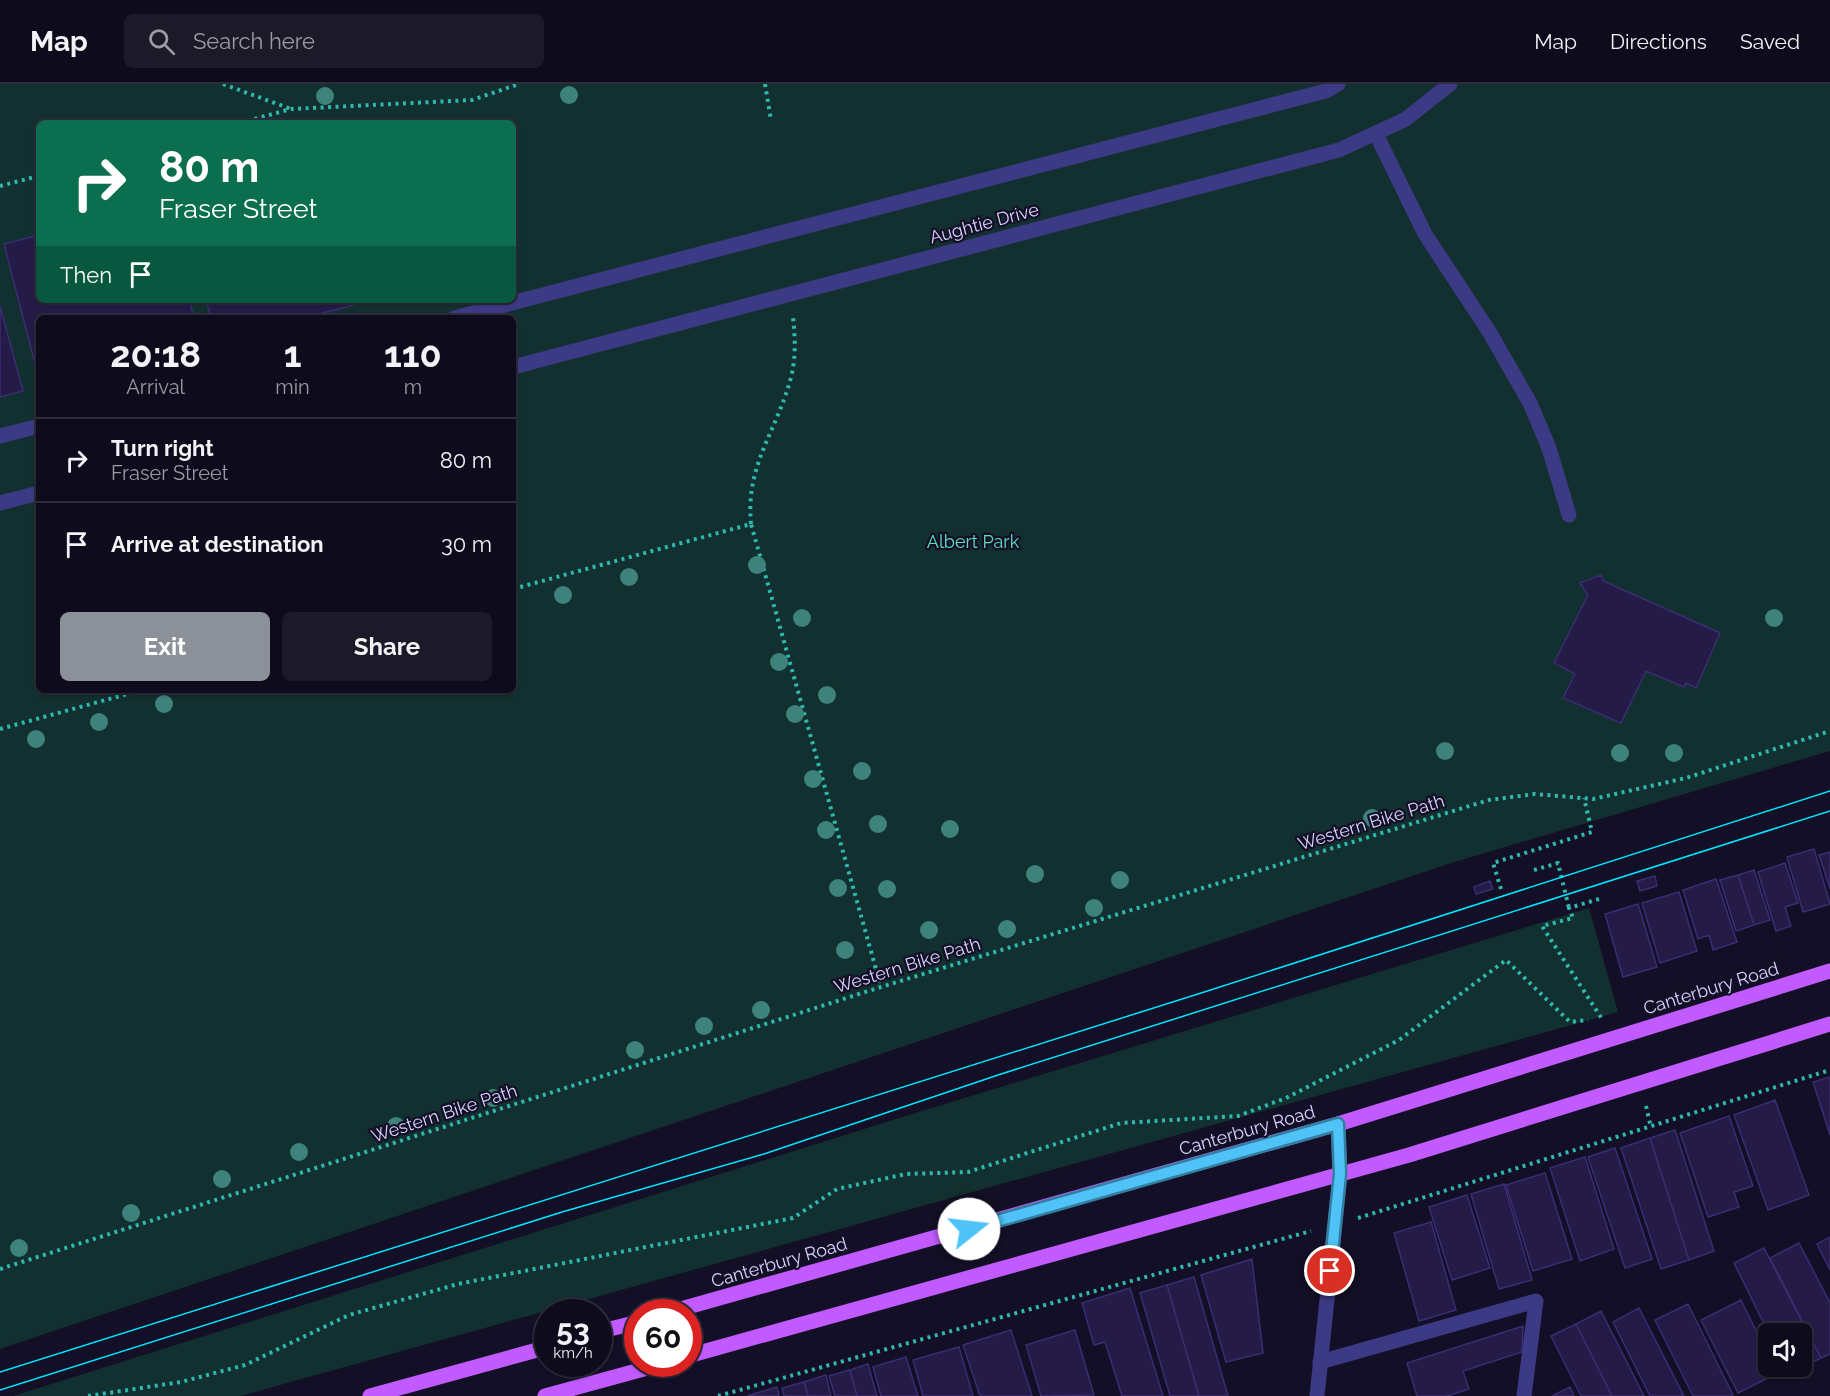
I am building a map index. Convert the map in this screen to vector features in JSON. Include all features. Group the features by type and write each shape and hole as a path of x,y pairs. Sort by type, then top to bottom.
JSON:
{"main road":[{"name":"Canterbury Road","path":"702,1303 1338,1124 1830,972"},
{"path":"702,1352 1340,1174 1639,1086 1830,1024"},
{"path":"370,1396 534,1351"},
{"path":"545,1396 624,1374"}],"street":[{"path":"516,302 1326,91 1338,84"},
{"name":"Aughtie Drive","path":"516,366 1339,150 1406,119 1450,84"},
{"path":"1376,134 1425,234 1490,333 1530,403 1549,448 1569,515"},
{"path":"466,315 512,303"},
{"path":"0,436 36,427"},
{"path":"0,503 36,494"},
{"path":"1317,1396 1340,1174 1338,1124"},
{"path":"1320,1362 1536,1301 1524,1396"}],"path":[{"path":"223,84 291,110"},
{"path":"252,120 291,110 472,100 519,84"},
{"path":"765,84 771,120"},
{"path":"0,186 36,177"},
{"path":"791,293 795,336 792,372 754,474 749,501 751,525 881,987"},
{"path":"516,588 751,525"},
{"path":"0,729 131,693"},
{"name":"Western Bike Path","path":"0,1269 881,987 1489,800 1534,794 1593,798 1686,778 1830,731"},
{"path":"1501,889 1493,863 1592,832 1584,798"},
{"path":"88,1396 181,1382 245,1365 349,1315 458,1284 793,1218 837,1189 906,1174 968,1172 1121,1123 1238,1116 1286,1098 1400,1040 1506,960 1570,1022 1602,1019 1542,926 1573,918 1557,863 1534,870"},
{"path":"1569,908 1599,899"},
{"path":"718,1396 1335,1225 1830,1070"},
{"path":"1646,1106 1650,1128"}],"green space":[{"name":"Albert Park","path":"0,84 1830,84 1830,751 1451,863 0,1349"},
{"path":"1589,908 1618,1012 589,1299 534,1299 534,1314 241,1396 13,1396 899,1118"}],"building":[{"path":"36,236 36,303 190,303 193,315 36,315 36,367 4,244"},
{"path":"207,303 361,303 315,315 210,315"},
{"path":"0,306 23,391 0,397"},
{"path":"1601,575 1603,581 1720,633 1696,688 1686,683 1684,687 1646,671 1621,723 1563,698 1575,674 1554,663 1588,595 1580,583"},
{"path":"1814,849 1830,904 1803,912 1787,857"},
{"path":"1830,852 1830,889 1819,855"},
{"path":"1785,863 1798,903 1785,907 1791,926 1776,931 1758,872"},
{"path":"1754,870 1770,920 1754,925 1738,875"},
{"path":"1738,875 1754,925 1736,931 1720,880"},
{"path":"1655,876 1657,886 1640,891 1637,881"},
{"path":"1716,879 1737,942 1713,950 1709,935 1698,939 1683,890"},
{"path":"1490,881 1493,889 1476,894 1474,887"},
{"path":"1679,892 1697,951 1660,963 1642,903"},
{"path":"1638,904 1657,967 1623,977 1605,914"},
{"path":"1830,1077 1830,1135 1813,1082"},
{"path":"1775,1100 1809,1195 1768,1210 1734,1115"},
{"path":"1729,1116 1753,1186 1734,1192 1739,1207 1708,1217 1680,1133"},
{"path":"1675,1130 1714,1251 1689,1260 1650,1138"},
{"path":"1650,1138 1689,1260 1661,1269 1621,1148"},
{"path":"1615,1148 1652,1259 1625,1268 1588,1157"},
{"path":"1585,1157 1614,1249 1580,1261 1550,1168"},
{"path":"1545,1173 1572,1259 1533,1271 1506,1185"},
{"path":"1504,1184 1532,1280 1499,1289 1471,1194"},
{"path":"1467,1195 1490,1268 1452,1280 1429,1207"},
{"path":"1431,1222 1456,1310 1419,1321 1394,1233"},
{"path":"1830,1237 1830,1270 1817,1244"},
{"path":"1799,1243 1830,1303 1830,1354 1821,1358 1812,1340 1812,1323 1803,1323 1770,1258"},
{"path":"1764,1248 1803,1323 1764,1323 1734,1263"},
{"path":"1252,1259 1263,1353 1226,1362 1201,1275"},
{"path":"1194,1277 1228,1396 1199,1396 1167,1285"},
{"path":"1167,1285 1199,1396 1170,1396 1140,1293"},
{"path":"1130,1288 1163,1396 1122,1396 1105,1342 1094,1345 1082,1303"},
{"path":"1741,1300 1758,1335 1758,1377 1770,1377 1738,1393 1701,1320"},
{"path":"1688,1304 1732,1396 1693,1396 1655,1320"},
{"path":"1639,1308 1684,1396 1650,1396 1613,1322"},
{"path":"1601,1311 1644,1396 1612,1396 1576,1324"},
{"path":"1576,1324 1612,1396 1581,1396 1551,1336"},
{"path":"1523,1326 1522,1352 1463,1371 1469,1389 1447,1396 1417,1396 1407,1363"},
{"path":"1011,1330 1032,1396 980,1396 963,1345"},
{"path":"1075,1330 1094,1395 1041,1396 1026,1345"},
{"path":"1812,1341 1821,1358 1812,1363"},
{"path":"959,1347 973,1396 923,1396 913,1360"},
{"path":"906,1357 918,1396 881,1396 873,1367"},
{"path":"868,1364 877,1396 857,1396 850,1370"},
{"path":"850,1370 857,1396 835,1396 829,1376"},
{"path":"826,1375 831,1396 808,1396 804,1382"},
{"path":"804,1382 808,1396 784,1396 782,1388"},
{"path":"777,1387 779,1396 747,1396"},
{"path":"1570,1387 1574,1396 1552,1396"}],"tram line":[{"path":"0,1372 1198,994 1830,791"},
{"path":"0,1390 562,1212 764,1154 998,1075 1830,811"}],"route":[{"path":"969,1229 1338,1124 1340,1174 1330,1271"}]}
